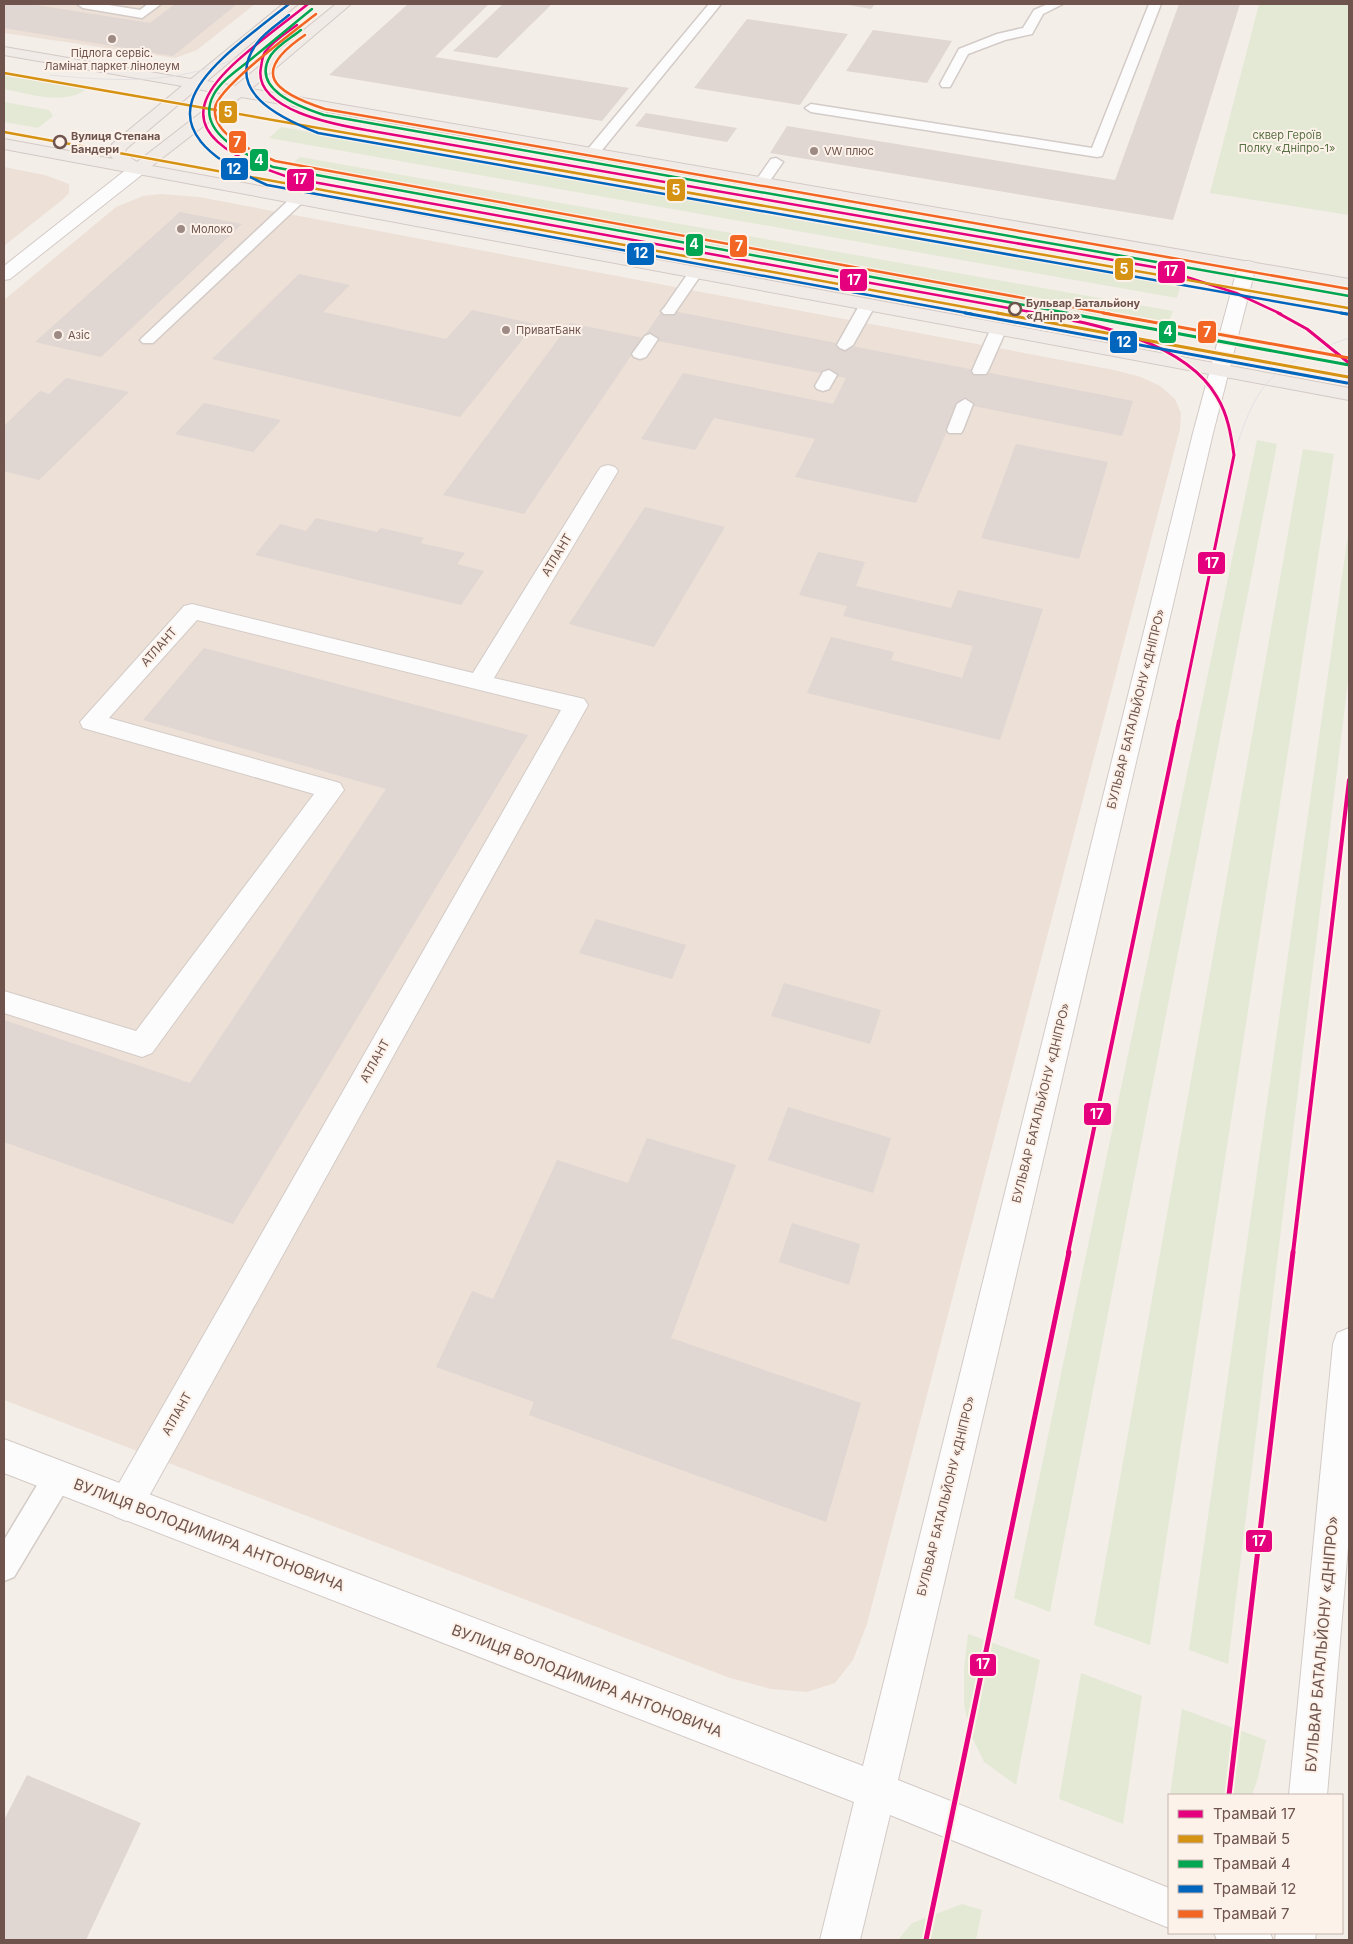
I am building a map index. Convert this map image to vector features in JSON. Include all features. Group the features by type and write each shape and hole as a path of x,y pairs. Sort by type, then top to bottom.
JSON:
{"main road":[{"path":"138,169 124,162 116,154 118,147 291,4"},
{"path":"138,169 279,59 344,4"},
{"path":"119,71 140,72 192,66 222,57 234,50"},
{"path":"4,52 194,83 1349,284"},
{"path":"279,59 276,68 282,81 293,92 342,109"},
{"path":"4,144 1349,394"}],"street":[{"path":"4,275 138,169"},
{"name":"БУЛЬВАР БАТАЛЬЙОНУ «ДНІПРО»","path":"840,1940 1220,370 1247,266"},
{"name":"АТЛАНТ","path":"480,683 603,480 494,658"},
{"name":"АТЛАНТ","path":"4,1002 142,1045 331,790 92,722 192,611 576,705 126,1504"},
{"name":"БУЛЬВАР БАТАЛЬЙОНУ «ДНІПРО»","path":"1308,1794 1346,1413 1349,1344"},
{"name":"ВУЛИЦЯ ВОЛОДИМИРА АНТОНОВИЧА","path":"4,1456 952,1820 1168,1908"},
{"path":"1237,1934 1253,1940"}],"lane":[{"path":"84,4 142,14 155,4"},
{"path":"593,152 715,4"},
{"path":"946,84 963,52 1001,37 1028,31 1038,12 1057,4"},
{"path":"812,108 1096,153 1155,4"},
{"path":"762,182 776,162"},
{"path":"148,340 298,199"},
{"path":"669,311 696,272"},
{"path":"845,345 868,304"},
{"path":"980,371 999,328"},
{"path":"640,354 650,339"},
{"path":"955,430 966,404"},
{"path":"4,1567 58,1477"}],"shaded area":[{"path":"4,4 255,4 197,50 175,58 4,33"},
{"path":"4,167 45,175 69,184 69,193 4,246"},
{"path":"161,194 199,197 1114,370 1141,377 1160,386 1175,399 1181,413 1180,429 867,1624 853,1660 835,1683 807,1692 771,1689 730,1678 4,1400 4,300 116,207 143,196"}],"green space":[{"name":"сквер Героїв Полку «Дніпро-1»","path":"1259,4 1349,4 1349,215 1210,193"},
{"path":"4,74 87,89 68,97 36,96 4,89"},
{"path":"4,102 49,110 53,116 38,128 4,122"},
{"path":"281,127 1182,282 1177,298 269,138"},
{"path":"300,157 1173,311 1166,330 283,171"},
{"path":"1257,440 1277,444 1050,1612 1014,1598"},
{"path":"1303,449 1334,454 1150,1645 1094,1625"},
{"path":"1349,527 1349,673 1228,1664 1189,1650"},
{"path":"968,1634 1040,1660 1016,1785 984,1762 971,1735 964,1705 964,1669"},
{"path":"1081,1673 1142,1696 1123,1824 1059,1799"},
{"path":"1182,1709 1266,1740 1258,1778 1252,1794 1170,1794"},
{"path":"962,1904 982,1910 976,1940 898,1940 912,1923"}],"building":[{"path":"4,4 30,4 150,23 175,4 237,4 173,56 4,28"},
{"path":"408,4 489,4 435,57 629,88 602,121 329,75"},
{"path":"503,4 552,4 497,58 453,51"},
{"path":"843,4 875,4 871,9"},
{"path":"1179,4 1240,4 1173,220 770,153 787,126 1115,180"},
{"path":"747,19 848,34 800,105 694,88"},
{"path":"873,30 952,41 927,83 846,71"},
{"path":"646,113 737,128 727,142 635,126"},
{"path":"180,212 242,224 101,357 35,342"},
{"path":"299,274 350,285 323,312 446,339 472,310 535,324 460,417 212,359"},
{"path":"663,309 1133,401 1122,436 959,403 916,503 795,477 815,439 714,418 695,450 641,439 683,373 833,404 846,378 643,338"},
{"path":"570,323 643,338 524,514 443,495"},
{"path":"66,378 129,392 39,480 4,471 4,426 40,391 49,394"},
{"path":"204,403 281,420 253,452 175,434"},
{"path":"1016,444 1108,462 1079,559 981,538"},
{"path":"645,507 725,527 654,647 569,624"},
{"path":"316,518 377,532 381,528 424,538 420,543 465,553 457,564 484,571 461,605 255,555 280,524 306,531"},
{"path":"818,552 865,562 856,586 951,608 958,590 1043,609 1000,740 807,693 831,637 894,652 891,660 962,678 973,646 843,616 847,606 799,595"},
{"path":"204,648 528,735 233,1224 4,1142 4,1020 190,1083 386,789 143,720"},
{"path":"596,919 686,945 672,979 579,953"},
{"path":"784,983 881,1010 870,1044 771,1016"},
{"path":"788,1107 891,1138 873,1193 768,1160"},
{"path":"647,1138 736,1165 671,1338 861,1403 826,1522 529,1415 534,1402 436,1367 472,1291 493,1299 557,1160 628,1183"},
{"path":"792,1223 860,1244 849,1285 779,1262"},
{"path":"27,1775 141,1823 86,1940 4,1940 4,1820"}],"tram line":[{"name":"12","path":"289,4 218,62 198,85 190,103 190,119 196,134 207,148 237,170 267,185 1347,383"},
{"name":"17","path":"308,4 237,61 223,74 206,96 202,113 205,127 215,140 228,151 261,168 291,178 1058,317 1108,329 1159,348 1182,360 1201,376 1217,396 1228,421 1234,455 926,1940"},
{"name":"4","path":"312,9 226,80 214,94 209,107 210,119 216,130 225,140 237,149 273,167 1349,365"},
{"name":"7","path":"316,14 230,85 219,99 215,108 220,126 227,134 247,148 275,161 1349,358"},
{"name":"12","path":"289,15 257,43 247,60 246,75 250,89 260,101 288,120 318,133 1347,314"},
{"name":"17","path":"297,25 273,43 266,51 259,74 265,89 277,101 312,118 366,130 1159,268 1211,284 1260,304 1307,329 1349,363"},
{"name":"4","path":"301,30 271,55 265,67 266,77 271,86 280,94 303,107 324,115 1349,296"},
{"name":"7","path":"305,35 288,46 275,61 272,71 274,79 287,93 325,109 1349,289"},
{"path":"50,75 127,80 176,76 225,63 250,52"},
{"name":"5","path":"4,73 1348,308"},
{"name":"5","path":"4,132 1348,377"},
{"path":"1234,455 1251,408 1261,391 1272,378 1286,366 1303,357 1323,347 1349,338"},
{"name":"17","path":"1229,1794 1349,780"}],"place":[{"name":"Підлога сервіс. Ламінат паркет лінолеум","path":"112,39"},
{"name":"Вулиця Степана Бандери","path":"60,142"},
{"name":"VW плюс","path":"814,151"},
{"name":"Молоко","path":"181,229"},
{"name":"Бульвар Батальйону «Дніпро»","path":"1015,309"},
{"name":"ПриватБанк","path":"506,330"},
{"name":"Азіс","path":"58,335"}]}
